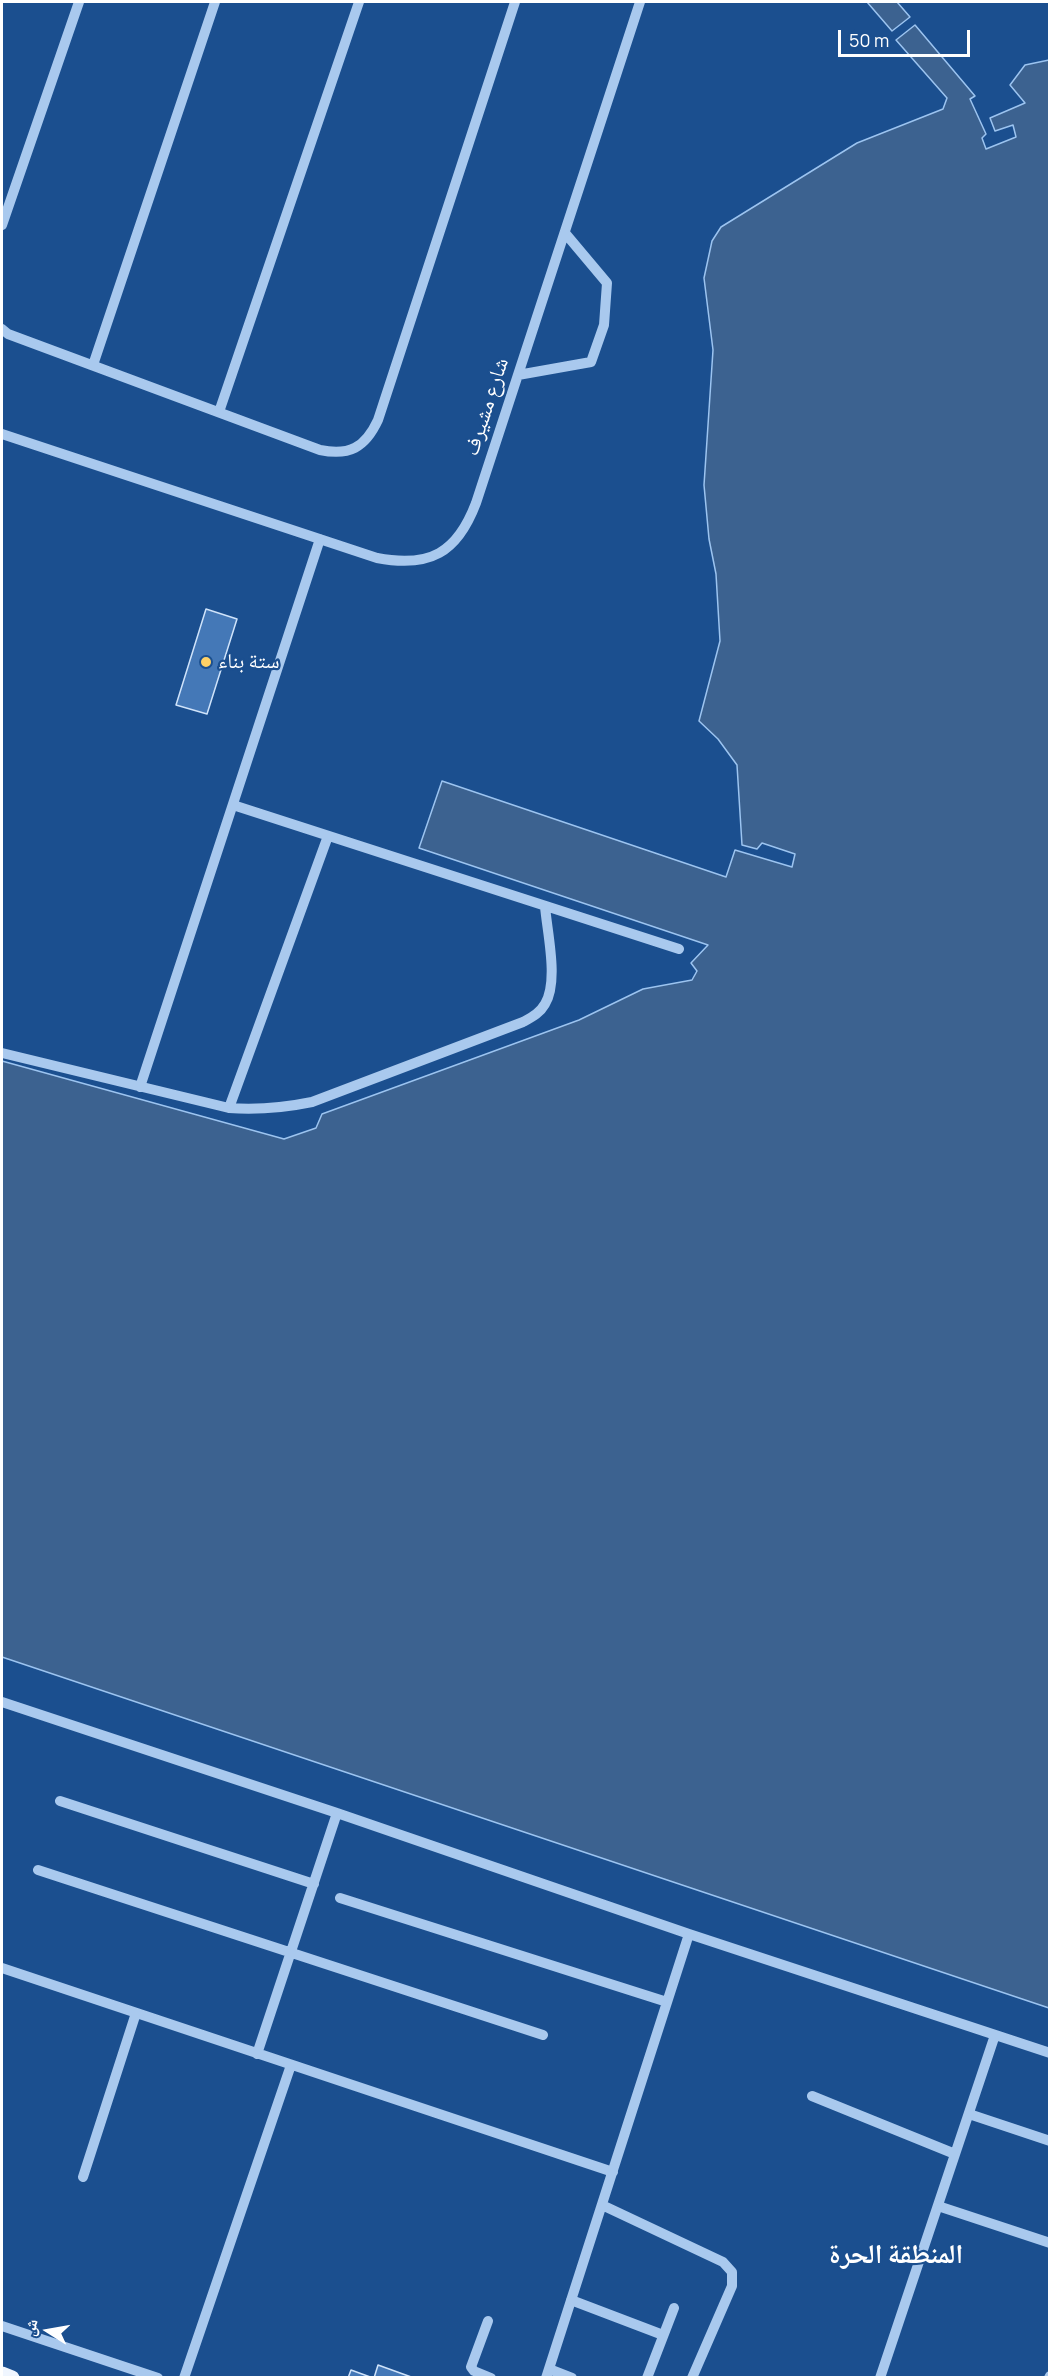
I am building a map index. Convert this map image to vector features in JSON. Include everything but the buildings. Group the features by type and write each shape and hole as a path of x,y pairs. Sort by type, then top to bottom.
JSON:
{"main road":[{"path":"2,2374 12,2378"}],"street":[{"path":"2,225 80,2"},
{"path":"93,365 215,2"},
{"path":"219,412 359,2"},
{"path":"2,329 8,334 320,450 334,453 355,448 372,434 515,2"},
{"name":"شارع مشيرف","path":"2,434 377,558 402,563 428,559 450,547 467,527 640,2"},
{"path":"518,375 591,362 604,325 607,283 565,233"},
{"path":"140,1087 320,540"},
{"path":"233,805 679,949"},
{"path":"229,1108 328,836"},
{"path":"2,1053 229,1108 266,1109 312,1102 513,1027 536,1015 545,1004 552,977 545,906"},
{"path":"2,1702 338,1813 689,1934 1050,2053"},
{"path":"60,1801 314,1884"},
{"path":"257,2054 338,1813"},
{"path":"38,1870 543,2035"},
{"path":"340,1898 668,2002"},
{"path":"572,2378 548,2373 689,1934"},
{"path":"2,1968 613,2172"},
{"path":"83,2177 136,2013"},
{"path":"880,2378 995,2035"},
{"path":"184,2378 291,2065"},
{"path":"812,2096 955,2154"},
{"path":"969,2114 1050,2141"},
{"path":"602,2205 723,2262 732,2272 732,2286 692,2378"},
{"path":"938,2206 1050,2243"},
{"path":"571,2300 663,2335"},
{"path":"646,2378 674,2308"},
{"path":"488,2321 471,2367 474,2371 491,2378"},
{"path":"2,2326 158,2378"}],"water":[{"path":"867,2 897,2 910,17 892,31"},
{"path":"915,25 975,96 970,99 986,134 982,138 986,149 1016,137 1013,125 995,131 990,118 1025,103 1010,85 1025,65 1049,60 1049,2008 2,1657 2,1061 284,1139 316,1128 322,1114 579,1020 643,989 692,980 697,971 691,963 708,945 419,848 442,781 726,877 735,850 792,867 795,854 762,843 757,849 742,845 737,765 718,739 699,721 720,641 716,574 709,539 704,485 713,350 704,278 712,241 721,227 857,143 943,109 947,98 896,40"}],"place":[{"name":"ستة بناء","path":"206,662"}],"district":[{"name":"المنطقة الحرة","path":"896,2255"}]}
